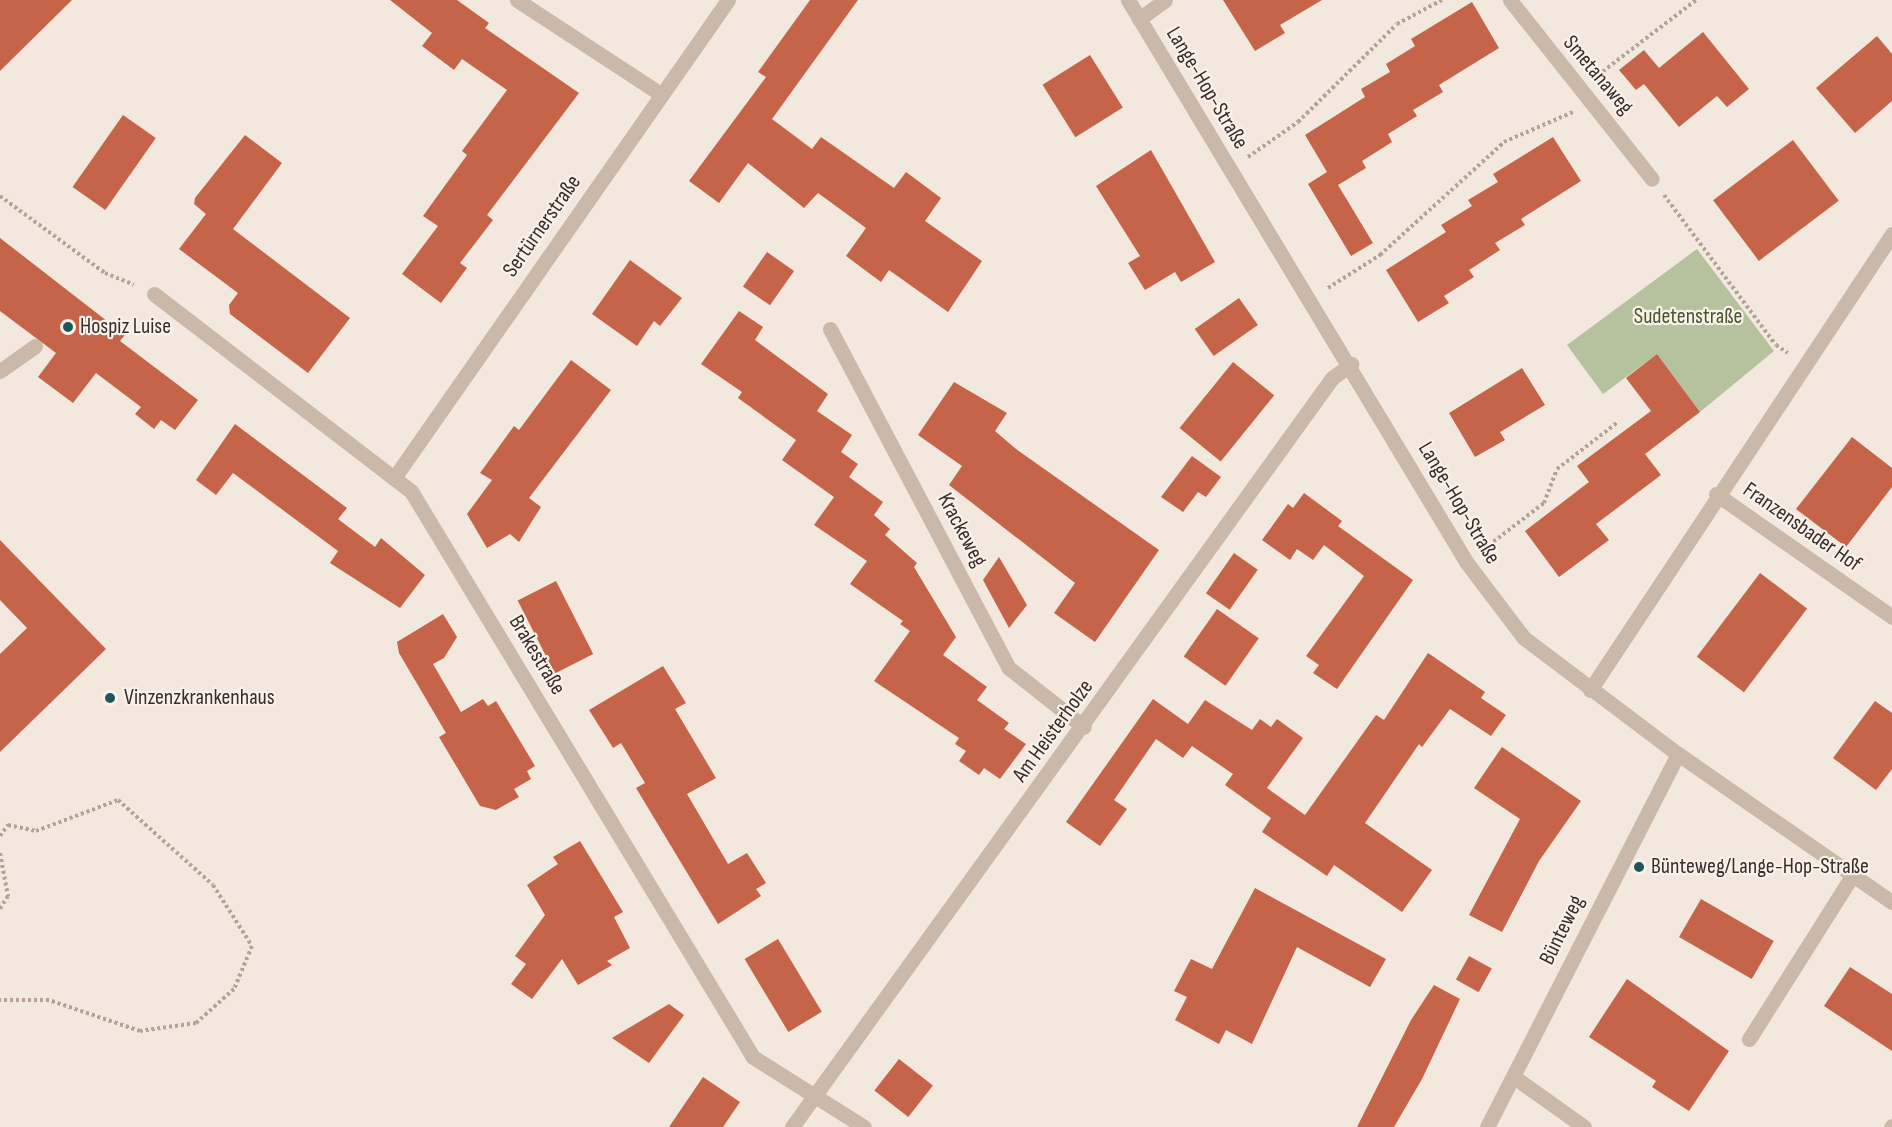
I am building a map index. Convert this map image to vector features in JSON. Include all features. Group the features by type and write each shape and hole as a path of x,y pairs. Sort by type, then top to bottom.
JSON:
{"street":[{"path":"517,0 662,94"},
{"name":"Sertürnerstraße","path":"393,478 728,0"},
{"name":"Lange-Hop-Straße","path":"1128,0 1230,170 1351,364 1467,563 1524,638 1590,690 1678,754 1892,902"},
{"path":"1139,20 1165,0"},
{"name":"Smetanaweg","path":"1510,0 1559,64 1583,87 1652,179"},
{"path":"1590,690 1716,494 1892,234"},
{"name":"Brakestraße","path":"154,294 411,491 753,1057 816,1094 864,1127"},
{"name":"Krackeweg","path":"830,329 1009,668 1084,727"},
{"path":"0,371 35,346"},
{"name":"Am Heisterholze","path":"792,1127 1084,727 1332,378 1351,364"},
{"name":"Franzensbader Hof","path":"1716,494 1892,617"},
{"name":"Bünteweg","path":"1487,1127 1678,754"},
{"path":"1749,1039 1852,876"},
{"path":"1514,1077 1584,1127"}],"path":[{"path":"1230,170 1298,122 1397,24 1442,0"},
{"path":"1583,87 1696,0"},
{"path":"1310,300 1380,255 1503,142 1595,103"},
{"path":"1652,179 1776,345 1804,364"},
{"path":"0,196 105,273 154,294"},
{"path":"1467,563 1544,503 1557,469 1618,422"},
{"path":"0,836 8,825 36,831 118,800 213,885 252,946 234,989 196,1023 140,1031 49,1000 0,1000"},
{"path":"0,853 8,896 0,909"}],"green space":[{"name":"Sudetenstraße","path":"1697,249 1774,351 1700,412 1657,354 1603,394 1567,345"}],"building":[{"path":"0,0 72,0 0,71"},
{"path":"390,0 457,0 489,23 485,28 579,93 487,215 493,220 460,263 467,268 441,303 402,274 438,226 423,216 467,155 462,151 507,90 462,59 454,70 422,46 432,33"},
{"path":"810,0 858,0 772,119 812,149 821,137 894,188 906,172 941,198 925,221 982,261 948,312 889,270 881,282 846,256 866,228 818,193 804,208 748,163 719,203 689,181 766,77 758,72"},
{"path":"1223,0 1322,0 1280,25 1285,33 1255,51"},
{"path":"1472,2 1499,48 1439,85 1443,92 1413,110 1417,116 1388,134 1392,142 1362,161 1366,168 1338,185 1373,243 1351,256 1308,184 1327,172 1305,135 1365,97 1361,89 1390,72 1386,64 1415,46 1411,39"},
{"path":"1703,32 1749,89 1727,107 1717,96 1679,127 1644,84 1636,90 1619,70 1644,50 1659,68"},
{"path":"1877,36 1892,54 1892,101 1855,133 1816,88"},
{"path":"1090,55 1123,108 1075,137 1043,85"},
{"path":"123,115 156,138 105,210 73,187"},
{"path":"245,135 282,163 233,229 350,318 308,373 230,314 229,305 238,293 179,249 206,214 194,204 195,198"},
{"path":"1553,137 1581,181 1521,219 1525,225 1495,243 1500,250 1469,270 1474,277 1444,296 1449,303 1418,322 1386,270 1446,232 1441,225 1472,206 1468,200 1498,182 1493,174"},
{"path":"1793,140 1839,201 1759,261 1713,200"},
{"path":"1151,150 1215,262 1181,282 1175,272 1145,290 1128,263 1140,256 1096,186"},
{"name":"Hospiz Luise","path":"0,238 125,335 120,341 198,400 175,430 161,420 154,429 135,414 141,407 96,373 73,403 38,377 56,353 0,311"},
{"path":"767,252 794,271 770,305 743,286"},
{"path":"630,260 682,298 660,326 654,321 637,346 592,314"},
{"path":"1239,298 1258,325 1214,356 1195,329"},
{"path":"739,311 763,327 755,340 828,394 817,411 852,435 841,452 858,464 849,477 883,502 874,515 890,529 885,535 917,563 914,567 956,637 943,655 987,687 977,700 1009,723 1004,729 1026,744 1000,779 984,768 979,775 959,761 966,751 955,744 959,738 874,681 910,631 900,624 903,621 850,584 867,561 814,525 834,497 782,460 796,440 738,398 742,392 701,364"},
{"path":"1657,354 1700,412 1645,454 1661,475 1596,524 1609,540 1559,577 1525,531 1589,482 1577,466 1651,411 1626,378"},
{"path":"571,360 611,390 529,498 541,507 519,542 510,534 487,548 467,514 492,480 480,473 514,426 519,430"},
{"path":"1233,362 1274,395 1221,461 1180,428"},
{"path":"1522,368 1545,405 1500,432 1505,440 1475,457 1449,413"},
{"path":"954,382 1007,413 995,431 1016,449 1159,550 1095,642 1054,613 1075,583 949,485 962,466 918,435"},
{"path":"235,424 347,508 338,519 375,547 381,538 425,575 400,608 330,563 338,551 233,473 216,495 196,480"},
{"path":"1852,437 1892,468 1892,487 1846,547 1796,509"},
{"path":"1192,456 1221,477 1206,497 1198,492 1183,512 1161,497"},
{"path":"1304,493 1342,521 1338,526 1413,580 1337,689 1313,673 1319,665 1306,656 1364,576 1324,545 1313,560 1297,549 1290,560 1262,540 1288,504 1293,508"},
{"path":"0,540 106,649 0,752 0,654 27,628 0,600"},
{"path":"1234,553 1258,570 1230,610 1206,593"},
{"path":"999,557 1027,605 1009,628 983,580"},
{"path":"1760,573 1807,609 1744,692 1697,657"},
{"path":"556,581 593,654 555,674 518,601"},
{"path":"1217,609 1259,638 1226,686 1184,657"},
{"path":"443,614 457,637 444,658 433,664 461,712 483,699 488,706 496,701 535,766 527,771 531,779 514,789 519,797 496,810 480,806 439,737 446,733 399,653 397,642"},
{"path":"1428,653 1485,692 1481,698 1506,715 1491,736 1450,709 1422,747 1419,744 1365,823 1432,870 1402,912 1334,865 1327,876 1262,832 1271,818 1225,785 1233,774 1192,746 1183,758 1156,739 1114,800 1127,809 1100,846 1066,822 1153,699 1188,724 1205,700 1252,730 1260,719 1271,727 1277,719 1303,738 1267,788 1305,815 1376,715 1384,720"},
{"path":"663,666 686,703 675,709 716,778 687,794 728,864 747,853 766,883 756,889 761,896 718,924 636,788 645,783 621,743 613,748 589,710"},
{"path":"1875,701 1892,713 1892,769 1876,790 1833,758"},
{"path":"1502,747 1581,801 1539,861 1502,932 1469,915 1520,819 1474,788"},
{"path":"580,841 623,912 614,917 630,948 607,961 612,965 578,985 562,959 532,999 511,984 526,964 515,956 545,915 527,885 558,864 553,857"},
{"path":"1255,888 1386,959 1370,987 1297,947 1252,1044 1226,1030 1219,1044 1175,1020 1187,997 1174,991 1191,959 1212,969"},
{"path":"1701,899 1774,941 1752,979 1679,937"},
{"path":"778,939 822,1012 788,1032 745,959"},
{"path":"1469,956 1492,969 1479,992 1456,980"},
{"path":"1850,967 1892,994 1892,1051 1824,1006"},
{"path":"1627,979 1729,1051 1689,1111 1652,1087 1656,1081 1589,1037"},
{"path":"1434,985 1460,999 1422,1079 1394,1127 1357,1127 1411,1020"},
{"path":"669,1004 684,1015 649,1063 612,1038"},
{"path":"899,1059 933,1085 908,1117 874,1091"},
{"path":"703,1077 740,1102 723,1127 669,1127"}],"place":[{"name":"Hospiz Luise","path":"68,327"},
{"name":"Vinzenzkrankenhaus","path":"110,698"},
{"name":"Bünteweg/Lange-Hop-Straße","path":"1639,867"}]}
